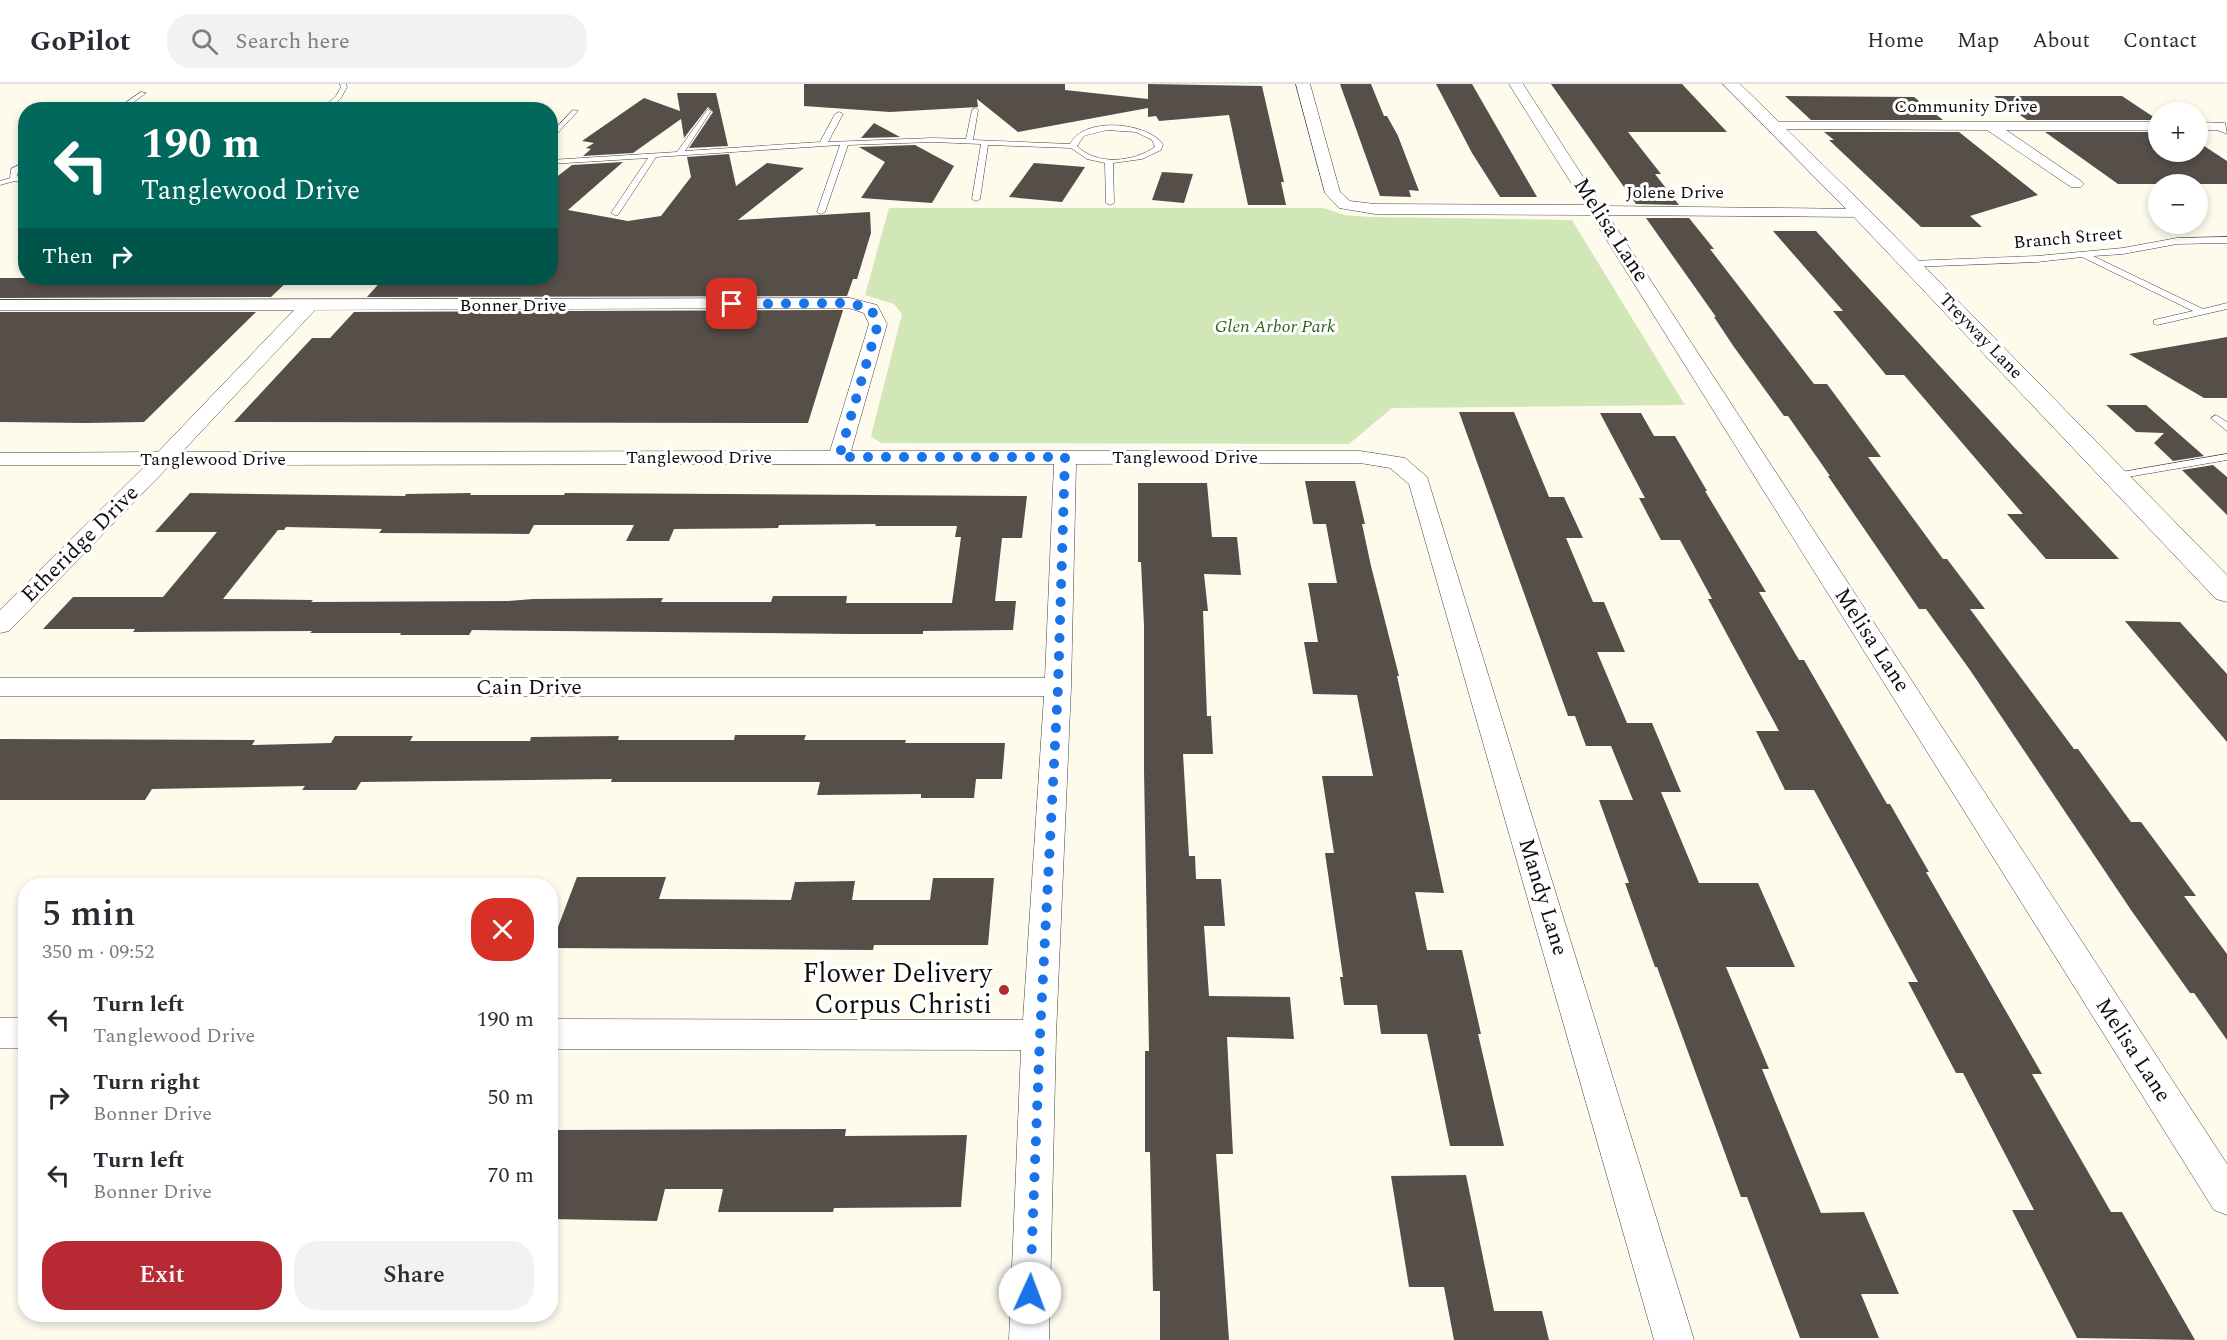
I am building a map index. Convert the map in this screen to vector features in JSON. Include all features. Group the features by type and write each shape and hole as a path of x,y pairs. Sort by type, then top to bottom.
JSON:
{"street":[{"name":"Jolene Drive","path":"1303,84 1333,193 1345,205 1375,209 1860,212"},
{"name":"Melisa Lane","path":"1516,84 2227,1197"},
{"name":"Treyway Lane","path":"1731,84 1911,264 2227,592"},
{"name":"Community Drive","path":"1774,126 2148,126"},
{"path":"1990,126 2076,184"},
{"path":"2208,127 2224,128"},
{"name":"Bonner Drive","path":"0,305 850,303 871,309 878,324 839,457"},
{"name":"Etheridge Drive","path":"0,625 163,460 308,306"},
{"path":"1029,1340 1040,1035 1058,687 1065,457"},
{"name":"Tanglewood Drive","path":"0,459 1360,457 1397,463"},
{"name":"Mandy Lane","path":"1397,463 1419,482 1674,1340"},
{"name":"Cain Drive","path":"0,687 1058,687"},
{"path":"0,1033 18,1033"},
{"path":"558,1034 1040,1035"}],"lane":[{"path":"333,102 339,97 344,87 343,84"},
{"path":"130,102 144,93"},
{"path":"969,141 975,110"},
{"path":"558,130 575,111"},
{"path":"680,154 708,111"},
{"path":"823,144 839,114"},
{"path":"558,162 823,144 969,141 1073,146 1088,157 1109,161 1145,157 1153,153 1159,144 1151,135 1143,131 1120,128 1086,133 1074,141 1073,146"},
{"path":"976,199 985,141"},
{"path":"820,212 845,143"},
{"path":"615,213 653,156"},
{"path":"1109,161 1110,203"},
{"path":"0,183 16,178 14,171 18,168"},
{"name":"Branch Street","path":"1911,264 2083,255 2177,241 2227,240"},
{"path":"2083,255 2200,311"},
{"path":"2157,322 2227,306"},
{"path":"2216,418 2227,428"},
{"path":"2116,476 2227,457"}],"green space":[{"name":"Glen Arbor Park","path":"889,208 1323,208 1345,215 1369,217 1572,220 1685,405 1392,408 1349,444 881,443 871,436 902,314 894,304 865,295"}],"building":[{"path":"804,84 1065,84 1065,90 1148,99 1148,84 1262,86 1284,182 1281,182 1286,205 1248,205 1229,115 1159,121 1156,116 1148,117 1148,108 1018,132 977,99 978,107 890,112 804,106"},
{"path":"1340,84 1371,84 1384,116 1387,116 1398,136 1419,191 1409,190 1411,197 1380,196"},
{"path":"1436,84 1472,84 1537,197 1500,197 1472,153"},
{"path":"1551,84 1682,84 1727,132 1628,132 1661,174 1655,174 1679,205 1636,204"},
{"path":"677,93 716,93 728,146 689,148 713,112 708,107 684,138 681,119 633,153 583,156 591,149 586,148 594,143 582,141 644,98 680,111"},
{"path":"1785,96 1914,97 1943,120 1811,120"},
{"path":"1994,96 2122,96 2148,113 2148,120 2027,120"},
{"path":"874,123 900,137 861,138"},
{"path":"1824,132 1959,132 2038,195 1970,216 1982,227 1921,227 1829,140 1834,140"},
{"path":"2045,132 2148,132 2148,162 2208,162 2208,149 2227,161 2227,184 2208,184 2208,174 2148,174 2148,184 2118,184"},
{"path":"915,145 954,166 932,203 861,198 885,162 859,147"},
{"path":"729,154 736,186 767,163 804,168 738,220 870,212 871,233 857,279 853,279 847,296 367,297 378,285 558,285 558,176 572,165 623,162 568,210 628,221 661,216 691,177 687,157"},
{"path":"1034,163 1085,167 1062,202 1009,197"},
{"path":"1162,172 1193,174 1184,203 1152,200"},
{"path":"1646,218 1689,218 1714,249 1710,249 1814,384 1827,384 1881,457 1868,457 1943,559 1947,559 1985,609 1970,609 2131,822 2141,822 2196,896 2184,896 2227,954 2227,1040 2194,993 2190,993 2131,910 1970,670 1926,609 1919,609 1828,476 1830,476 1788,416 1784,416 1734,347 1714,317 1716,317"},
{"path":"1773,231 1816,231 2119,559 2046,559 2007,514 2023,514 1904,375 1886,375 1833,311 1843,311"},
{"path":"0,278 18,278 18,285 284,285 271,297 0,298"},
{"path":"843,310 808,423 234,422 312,338 330,338 354,312"},
{"path":"0,312 256,312 144,422 86,423 0,422"},
{"path":"2227,337 2227,398 2204,398 2129,354"},
{"path":"2106,405 2146,405 2204,456 2173,461 2154,443 2164,433 2136,432"},
{"path":"1459,412 1514,412 1549,497 1564,497 1583,538 1566,538 1593,602 1604,602 1625,652 1597,652 1627,723 1652,723 1681,792 1661,792 1699,883 1758,883 1795,967 1726,967 1769,1069 1762,1069 1821,1213 1864,1212 1899,1294 1861,1294 1879,1338 1800,1338 1747,1197 1741,1197 1657,967 1655,967 1625,883 1629,883 1599,800 1633,800 1611,746 1586,746 1575,716 1568,716"},
{"path":"1600,413 1641,413 1654,436 1675,436 1766,592 1759,592 1799,660 1804,660 1929,872 1926,872 2042,1074 2032,1074 2111,1212 2122,1212 2195,1340 2077,1338 2012,1210 2034,1210 1963,1073 1956,1073 1908,982 1918,982 1814,790 1785,790 1756,731 1779,731 1708,599 1712,599 1680,540 1661,540 1639,498 1645,498"},
{"path":"2213,465 2227,477 2227,515 2182,470"},
{"path":"1305,481 1355,481 1365,524 1362,524 1371,566 1399,676 1397,676 1444,893 1415,892 1427,950 1462,950 1481,1034 1478,1034 1504,1146 1450,1146 1427,1034 1381,1034 1377,1005 1344,1005 1340,977 1343,977 1325,853 1334,853 1322,776 1373,776 1357,695 1313,694 1304,642 1318,642 1308,583 1337,583 1326,524 1313,524"},
{"path":"1138,483 1207,483 1212,537 1237,537 1241,575 1204,574 1208,611 1203,611 1207,716 1211,716 1213,754 1183,754 1189,856 1195,856 1196,879 1221,879 1225,926 1204,926 1209,996 1290,997 1294,1039 1227,1037 1233,1154 1216,1154 1229,1340 1160,1340 1160,1291 1153,1291 1150,1152 1145,1152 1145,1051 1149,1051 1144,626 1141,562 1138,562"},
{"path":"190,493 405,496 406,494 471,493 470,495 564,495 565,493 1027,496 1022,538 1002,538 995,601 1016,601 1013,630 854,634 472,630 469,635 400,635 401,633 310,633 312,631 133,632 135,629 43,629 73,597 163,597 217,532 155,532","holes":["876,524 875,526 957,526 955,537 961,537 952,603 846,603 847,596 773,596 771,602 661,602 663,598 311,602 313,600 223,599 278,530 284,530 286,527 382,529 379,533 529,534 534,525 634,525 626,541 669,541 674,529 778,528 779,525"]},
{"path":"2125,621 2180,622 2227,674 2227,742"},
{"path":"735,735 806,735 804,740 906,740 905,743 1005,743 1002,779 976,779 974,798 921,798 921,794 817,795 820,782 611,782 612,779 361,782 356,790 302,790 305,786 152,789 145,800 0,800 0,739 255,740 252,745 331,743 335,736 413,736 410,741 530,741 531,737 619,736 618,740 734,740"},
{"path":"577,877 666,877 659,899 791,900 795,882 855,881 852,900 930,900 933,878 994,878 988,945 874,945 873,950 558,948 558,927"},
{"path":"846,1129 845,1136 967,1135 961,1207 834,1208 833,1212 718,1212 723,1189 665,1189 657,1221 558,1219 558,1130"},
{"path":"1466,1175 1494,1311 1542,1311 1549,1340 1454,1340 1444,1287 1409,1287 1391,1176"}],"place":[{"name":"Flower Delivery Corpus Christi","path":"1004,990"}],"route":[{"path":"732,304 850,303 871,309 878,324 839,457 1065,457 1058,687 1040,1035 1030,1293"}]}
